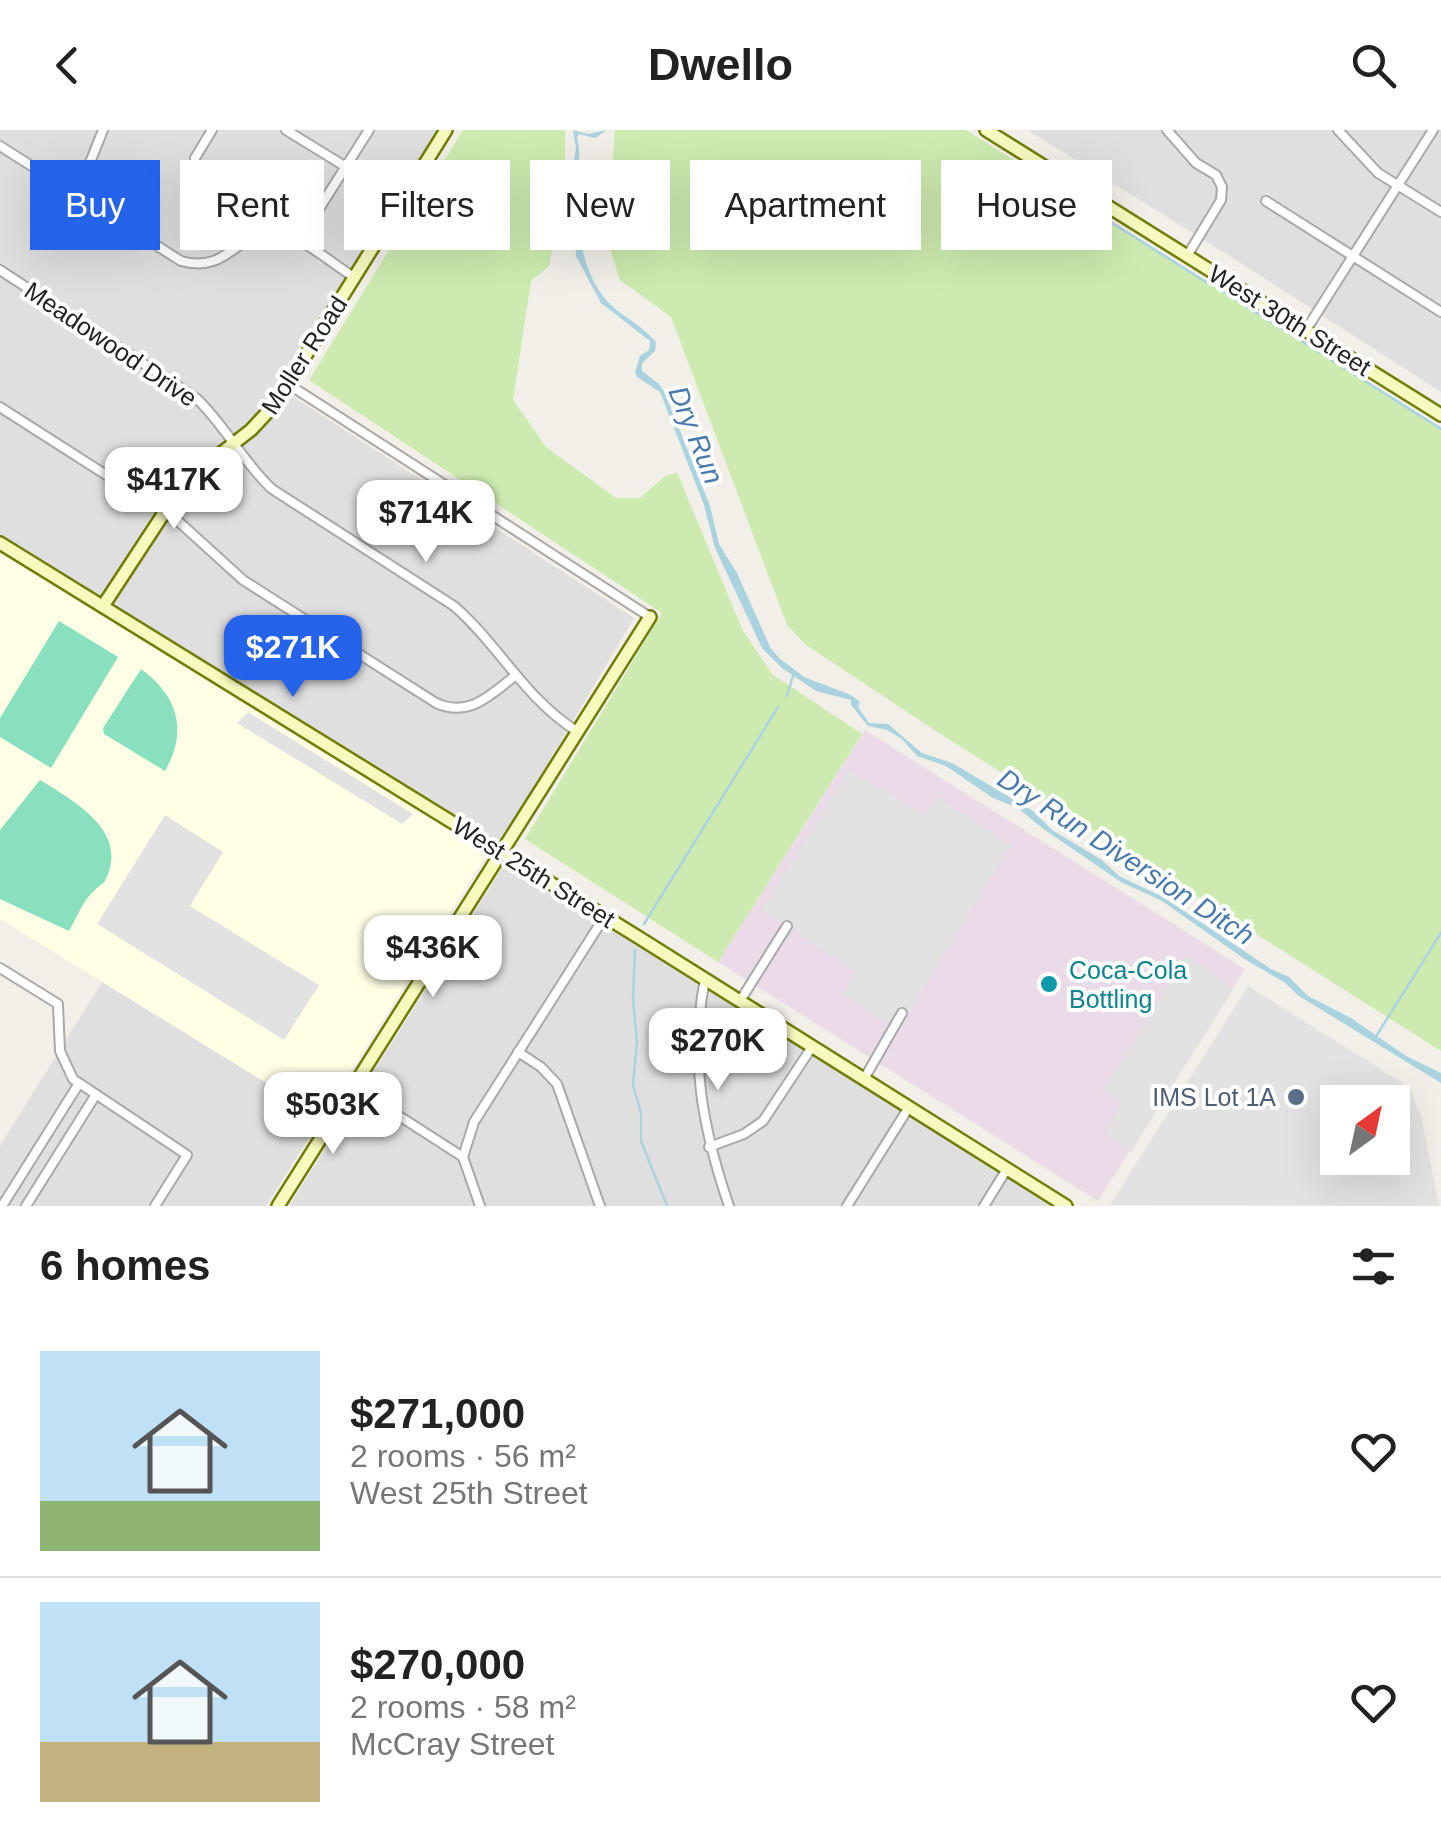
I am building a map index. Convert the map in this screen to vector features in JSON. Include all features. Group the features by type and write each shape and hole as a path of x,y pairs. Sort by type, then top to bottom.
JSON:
{"street":[{"path":"91,160 102,130"},
{"path":"195,158 212,130"},
{"path":"286,130 344,166"},
{"path":"350,160 369,130"},
{"name":"Moller Road","path":"103,606 163,511 192,474 268,414 446,130"},
{"name":"West 30th Street","path":"986,130 1440,413"},
{"path":"1167,130 1196,162 1216,174 1222,186 1221,200 1187,256"},
{"path":"1338,130 1361,158 1397,186 1441,212"},
{"path":"1306,330 1433,130"},
{"path":"0,146 30,166"},
{"path":"324,201 344,170"},
{"path":"1266,201 1441,312"},
{"path":"160,249 191,264 221,260 233,250"},
{"path":"310,250 354,278"},
{"name":"Meadowood Drive","path":"0,270 185,390 210,412 255,473 277,493 454,606 540,704 578,732"},
{"path":"278,1206 650,617 288,384"},
{"path":"0,407 186,527 240,578 436,703 456,709 470,707 515,676"},
{"name":"West 25th Street","path":"0,543 1066,1206"},
{"path":"468,1206 479,1204 463,1158 472,1125 605,916"},
{"path":"740,1001 787,926"},
{"path":"0,968 58,1004 61,1056 78,1085 187,1155 155,1206"},
{"path":"705,979 697,1064 709,1147 728,1206"},
{"path":"864,1079 902,1014"},
{"path":"709,1147 761,1123 812,1046"},
{"path":"518,1052 542,1067 557,1084 600,1206"},
{"path":"2,1206 78,1085"},
{"path":"354,1087 463,1158"},
{"path":"26,1206 95,1096"},
{"path":"847,1206 909,1107"},
{"path":"984,1206 1007,1169"}],"shaded area":[{"path":"0,130 441,130 422,160 344,160 344,250 366,250 280,388 634,618 501,842 0,535"},
{"path":"1027,130 1441,130 1441,392 1112,183 1112,160 1075,160"},
{"path":"0,552 488,852 322,1117 0,919"},
{"path":"248,712 413,814 402,824 237,723"},
{"path":"865,730 1245,969 1098,1201 718,962"},
{"path":"849,770 923,815 937,797 1011,845 898,1030 844,995 855,971 762,910"},
{"path":"165,815 223,852 190,906 319,985 284,1040 97,924"},
{"path":"506,862 1051,1206 289,1206"},
{"path":"1187,956 1234,988 1131,1152 1105,1134 1122,1103 1103,1090"},
{"path":"102,982 322,1117 266,1206 0,1206 0,1146"},
{"name":"IMS Lot 1A","path":"1248,986 1406,1085 1320,1085 1320,1175 1410,1175 1410,1089 1421,1116 1439,1206 1110,1205"}],"green space":[{"path":"463,130 565,130 565,160 530,160 530,250 552,250 549,266 531,281 513,400 546,447 616,498 640,498 664,477 677,472 742,629 772,674 862,734 718,962 525,839 662,613 309,380 389,250 510,250 510,160 445,160"},
{"path":"615,130 966,130 1014,160 941,160 941,250 1112,250 1112,222 1441,430 1441,1051 936,731 806,645 787,625 671,317 620,280 610,250 670,250 670,160 613,160"},
{"path":"59,621 118,657 51,768 0,737 0,718"},
{"path":"141,669 164,691 176,715 176,742 165,771 104,734 103,728"},
{"path":"40,780 95,820 111,848 105,881 86,899 69,931 0,899 0,830"}],"water":[{"name":"Dry Run","path":"573,130 588,134 607,130 595,138 579,134 579,160 574,160"},
{"name":"Dry Run","path":"576,250 583,250 591,277 608,302 656,342 655,351 642,363 642,371 665,393 710,506 719,544 779,658 804,677 851,695 860,702 858,707 869,723 888,724 922,753 952,763 1033,811 1052,830 1102,860 1119,876 1163,897 1289,977 1308,996 1441,1073 1441,1083 1299,996 1162,901 1121,882 1018,808 993,798 946,766 917,756 902,739 887,730 868,726 851,700 816,691 782,668 762,648 715,548 704,505 660,392 637,377 640,356 649,350 650,341 601,303"}],"waterway":[{"path":"1112,223 1206,282"},
{"path":"1222,291 1441,429"},
{"path":"787,696 793,676"},
{"name":"Dry Run","path":"644,924 778,707"},
{"path":"1375,1038 1441,933"},
{"name":"Dry Run","path":"635,950 633,1000 637,1042 633,1085 641,1113 641,1141 667,1206"}],"place":[{"name":"Coca-Cola Bottling","path":"1049,984"},
{"name":"IMS Lot 1A","path":"1296,1097"}],"water label":[{"name":"Dry Run Diversion Ditch","path":"1126,857"}]}
